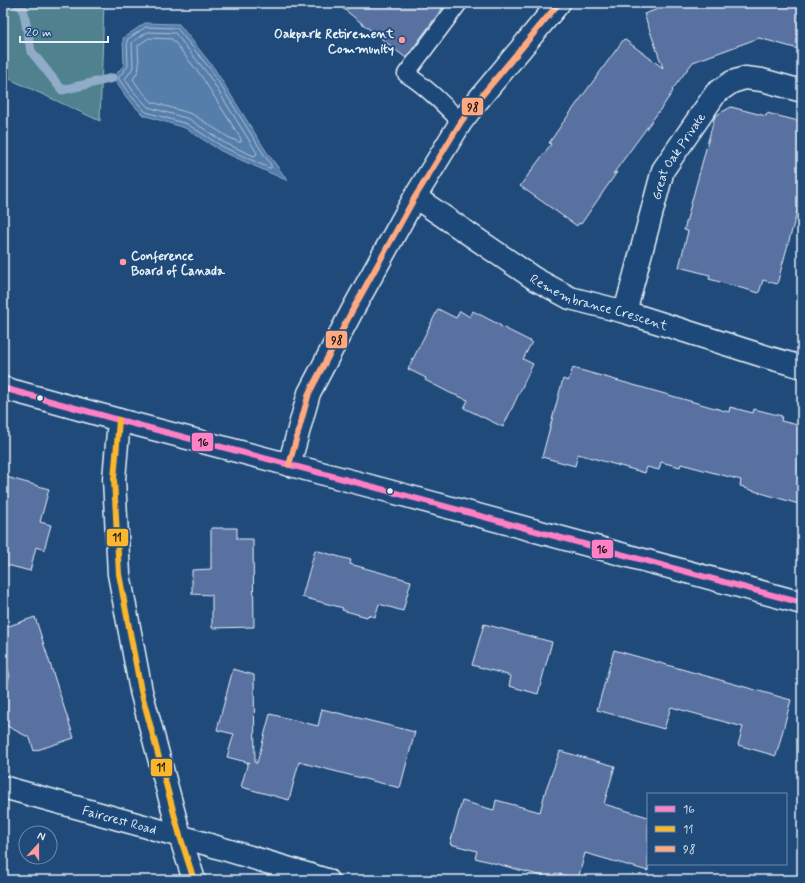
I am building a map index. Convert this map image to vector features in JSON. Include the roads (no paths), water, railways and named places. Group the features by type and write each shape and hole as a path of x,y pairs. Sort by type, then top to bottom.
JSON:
{"street":[{"path":"289,465 309,393 352,310 415,197 461,122 559,3"},
{"name":"Great Oak Private","path":"625,312 663,170 716,93 732,82 745,78 762,80 802,91"},
{"name":"Remembrance Crescent","path":"415,197 535,279 570,298 625,312 802,367"},
{"path":"3,388 802,603"},
{"path":"119,420 114,479 119,574 141,691 180,836 194,880"},
{"name":"Faircrest Road","path":"3,787 180,836 327,880"}],"lane":[{"path":"459,3 406,74 417,81 439,100 461,122"}],"water":[{"path":"145,23 179,24 214,68 266,151 288,181 221,151 185,128 143,115 127,98 113,78 124,65 123,38"}],"waterway":[{"path":"16,3 23,8 31,51 62,90 113,78"}],"place":[{"name":"Oakpark Retirement Community","path":"402,40"},
{"name":"Conference Board of Canada","path":"123,262"}]}
